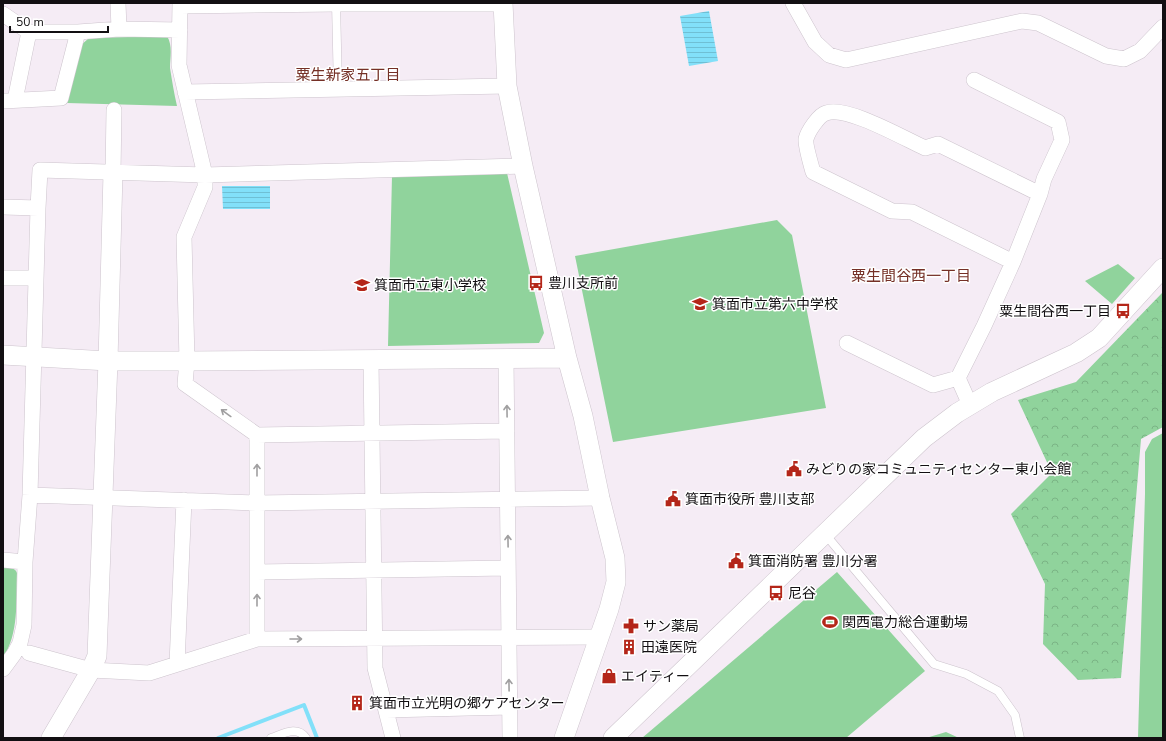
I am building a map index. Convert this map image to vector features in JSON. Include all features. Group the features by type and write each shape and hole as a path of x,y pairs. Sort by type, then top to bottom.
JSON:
{"street":[{"path":"9,3 3,13 29,32 78,32 119,29 180,30"},
{"path":"118,3 119,29"},
{"path":"793,3 816,42 829,55 846,60 1022,21 1038,23 1106,56 1124,59 1140,51 1163,27"},
{"path":"507,432 257,435 186,384 188,361 184,236 205,187 204,175 179,65 180,4 503,4 507,86 522,166 567,358 583,416 600,498 615,558 616,582 609,609 564,738"},
{"path":"29,32 9,100 61,98 78,32"},
{"path":"847,343 933,385 958,378 984,326 1013,262 1040,194 1044,179 1062,140 1058,122 974,80"},
{"path":"185,92 507,86"},
{"path":"51,738 91,670 97,656 108,360 114,110"},
{"path":"1013,262 912,212 892,211 813,172 806,139 816,121 826,113 838,111 854,115 925,148 938,144 1040,194"},
{"path":"3,669 20,644 24,625 25,562 30,495 40,170 204,175 522,166"},
{"path":"3,207 38,208"},
{"path":"613,738 924,438 956,413 992,392 1076,353 1099,338 1163,268"},
{"path":"3,278 36,278"},
{"path":"3,355 108,360 188,361 567,358"},
{"path":"506,358 510,738"},
{"path":"371,360 375,570 375,668 393,738"},
{"path":"958,378 970,405"},
{"path":"257,435 257,639"},
{"path":"30,495 257,503 600,498"},
{"path":"177,664 184,500"},
{"path":"3,560 25,562"},
{"path":"257,572 508,568"},
{"path":"29,653 91,670 149,673 257,639 599,637"},
{"path":"386,710 510,707"}],"lane":[{"path":"336,4 338,90"},
{"path":"825,534 934,664 966,674 998,691 1015,715 1020,738"},
{"path":"271,738 294,731 302,733 306,738"}],"green space":[{"path":"167,36 171,48 170,68 177,106 67,103 80,46 89,38"},
{"path":"507,173 544,333 539,343 388,346 392,176"},
{"path":"777,220 792,235 826,408 613,442 575,256"},
{"path":"1118,264 1135,278 1112,304 1085,281"},
{"path":"1163,292 1163,427 1141,439 1121,678 1078,680 1043,644 1045,584 1011,514 1052,473 1018,400 1076,382"},
{"path":"1163,433 1163,738 1138,738 1145,452 1152,439"},
{"path":"3,567 13,569 17,573 16,617 12,638 3,658"},
{"name":"関西電力総合運動場","path":"837,572 925,671 846,738 642,738"},
{"path":"946,732 959,738 926,738"}],"water":[{"path":"709,11 718,61 689,66 680,16"},
{"path":"222,186 270,186 270,209 223,209"}],"waterway":[{"path":"218,738 304,705 317,738"}],"place":[{"name":"豊川支所前","path":"536,283"},
{"name":"箕面市立東小学校","path":"362,285"},
{"name":"箕面市立第六中学校","path":"700,304"},
{"name":"粟生間谷西一丁目","path":"1123,311"},
{"name":"みどりの家コミュニティセンター東小会館","path":"794,469"},
{"name":"箕面市役所 豊川支部","path":"673,499"},
{"name":"箕面消防署 豊川分署","path":"736,561"},
{"name":"尼谷","path":"776,593"},
{"name":"関西電力総合運動場","path":"830,622"},
{"name":"サン薬局","path":"631,626"},
{"name":"田遠医院","path":"629,647"},
{"name":"エイティー","path":"609,676"},
{"name":"箕面市立光明の郷ケアセンター","path":"357,703"}],"district":[{"name":"粟生新家五丁目","path":"348,75"},
{"name":"粟生間谷西一丁目","path":"911,276"}]}
